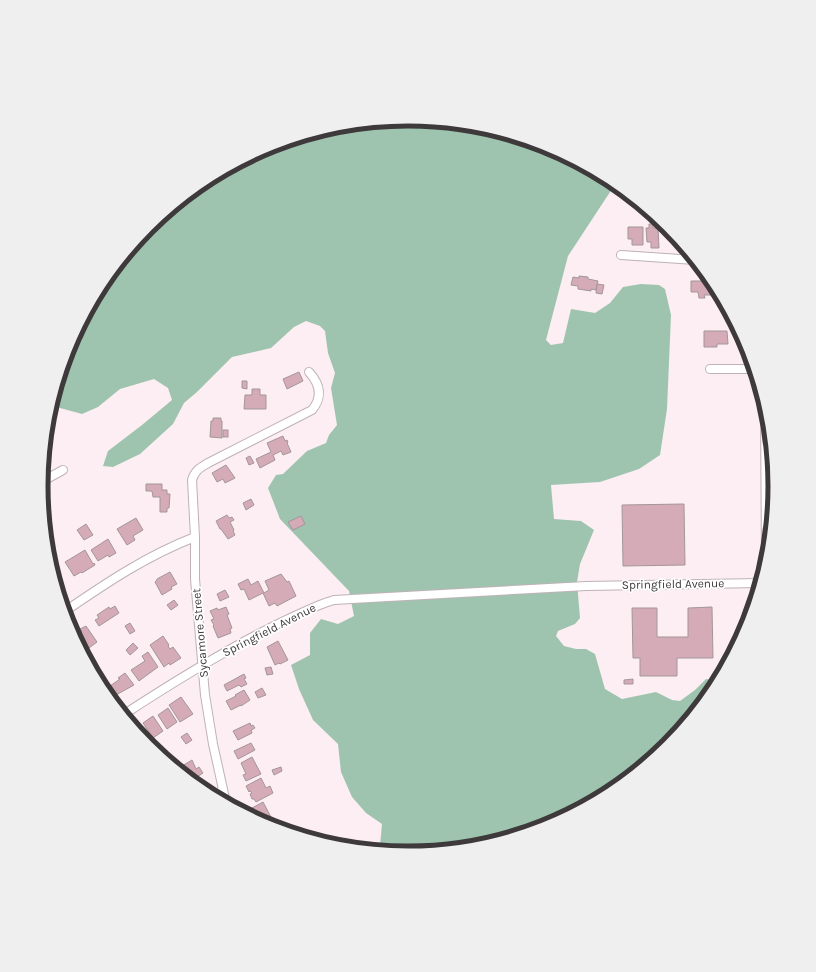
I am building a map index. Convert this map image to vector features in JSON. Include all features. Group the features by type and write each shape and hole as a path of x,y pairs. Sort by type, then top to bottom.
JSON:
{"street":[{"path":"622,255 688,259"},
{"path":"710,369 749,370"},
{"name":"Sycamore Street","path":"224,796 206,702 202,665 195,579 195,537 192,480 197,470 312,410 318,399 319,386 310,372"},
{"path":"765,442 766,524"},
{"path":"48,478 63,470"},
{"path":"69,608 134,566 160,552 195,537"},
{"name":"Springfield Avenue","path":"128,712 202,665 269,628 324,602 334,600 586,586 755,583"},
{"path":"219,792 223,790"}],"shaded area":[{"path":"408,126 455,129 501,138 546,153 588,174 612,190 568,256 546,340 551,345 563,343 571,309 595,313 610,303 623,287 641,284 659,285 665,289 671,315 667,409 660,455 639,469 600,482 551,485 554,519 581,521 594,530 580,564 577,582 580,618 575,624 558,631 556,636 564,646 576,649 586,649 595,654 605,689 622,699 656,692 672,700 680,701 695,690 706,679 711,680 694,705 663,741 627,772 588,798 567,809 524,827 478,839 432,845 380,845 382,824 366,813 352,797 341,772 338,744 313,720 299,689 291,665 310,655 310,633 321,619 338,624 354,616 349,591 280,519 268,488 276,475 283,474 307,451 326,443 329,435 337,425 331,388 335,373 328,353 325,331 320,326 306,321 294,327 271,348 232,357 184,403 173,424 140,454 113,467 103,466 108,451 172,400 168,388 154,379 120,389 98,407 82,414 57,406 60,393 75,348 96,306 122,267 153,231 171,215 189,200 228,174 270,153 315,138 361,129 384,127"}],"building":[{"path":"649,224 653,224 653,228 658,228 659,248 651,248 651,242 647,242 646,228 649,228"},
{"path":"628,227 643,227 643,245 632,245 632,239 628,239"},
{"path":"579,276 588,277 588,279 598,281 596,290 591,289 591,291 578,289 578,286 571,285 573,277 579,278"},
{"path":"691,281 704,281 713,295 704,295 705,298 699,298 698,292 691,292"},
{"path":"597,284 604,285 602,294 596,293"},
{"path":"704,331 727,331 728,344 717,344 717,347 704,347"},
{"path":"299,372 303,381 287,389 283,379"},
{"path":"242,381 247,381 247,389 242,388"},
{"path":"252,389 260,389 260,395 266,395 266,409 244,409 245,395 252,395"},
{"path":"213,418 221,418 222,438 210,437 211,421 213,421"},
{"path":"223,430 228,430 228,437 223,437"},
{"path":"283,436 285,441 287,440 288,442 287,443 291,452 283,455 281,451 273,455 275,460 260,468 256,459 271,452 267,443"},
{"path":"250,456 254,463 249,465 246,458"},
{"path":"226,465 235,478 225,483 223,479 217,482 212,473"},
{"path":"146,484 162,484 162,490 167,490 167,494 170,494 169,508 167,508 167,512 160,512 160,497 153,497 152,491 146,491"},
{"path":"251,499 254,505 246,510 243,503"},
{"path":"684,504 685,565 623,566 622,505"},
{"path":"227,515 229,518 232,517 234,520 230,522 235,535 228,539 216,521"},
{"path":"301,516 305,524 293,530 288,522"},
{"path":"136,518 143,530 133,536 135,540 127,545 117,529"},
{"path":"86,524 93,535 84,540 77,530"},
{"path":"108,539 116,553 109,557 108,555 98,561 91,550"},
{"path":"85,550 95,565 74,576 65,562"},
{"path":"170,572 177,584 162,595 155,582 157,579"},
{"path":"281,574 287,582 289,581 296,596 277,606 275,603 269,606 263,593 249,600 244,589 241,590 238,584 248,579 251,585 258,581 264,593 269,590 265,581"},
{"path":"225,590 229,597 220,601 217,594"},
{"path":"174,600 178,605 171,610 167,605"},
{"path":"115,606 119,613 99,626 95,620 99,618 97,615 109,607 110,609"},
{"path":"226,607 229,614 227,615 232,628 230,629 231,633 218,638 211,620 214,619 210,611 217,608 218,610"},
{"path":"712,607 713,658 677,658 677,676 640,676 640,658 633,658 632,608 657,608 657,637 688,637 688,608"},
{"path":"130,623 135,631 130,634 125,626"},
{"path":"86,626 97,642 89,648 87,645 86,646 80,634 82,632 80,629"},
{"path":"163,636 170,649 173,647 181,658 164,667 150,645"},
{"path":"278,641 288,660 275,665 267,647"},
{"path":"133,643 138,648 130,655 126,650"},
{"path":"148,652 158,667 139,681 131,670 145,661 142,656"},
{"path":"271,667 273,674 267,675 265,668"},
{"path":"125,673 134,685 116,695 110,686 120,679 118,678"},
{"path":"244,674 246,678 244,679 247,684 241,687 239,685 227,691 224,685"},
{"path":"633,679 633,684 624,684 624,680"},
{"path":"262,688 266,695 258,698 255,692"},
{"path":"244,690 250,700 231,710 226,701"},
{"path":"181,697 193,714 180,722 169,705"},
{"path":"168,708 177,722 167,729 158,715"},
{"path":"153,716 163,731 153,738 143,723"},
{"path":"250,723 251,726 253,725 255,728 251,730 252,733 238,740 233,731"},
{"path":"187,733 192,740 186,744 181,737"},
{"path":"251,743 255,750 238,759 234,751"},
{"path":"252,757 261,774 246,781 243,775 246,774 241,763"},
{"path":"192,760 196,769 199,767 203,773 197,777 182,766"},
{"path":"281,767 282,771 274,775 272,770"},
{"path":"261,778 266,788 270,786 273,793 256,802 252,799 250,794 252,793 250,791 249,792 246,786"},
{"path":"263,802 272,819 253,811 252,808"}]}
